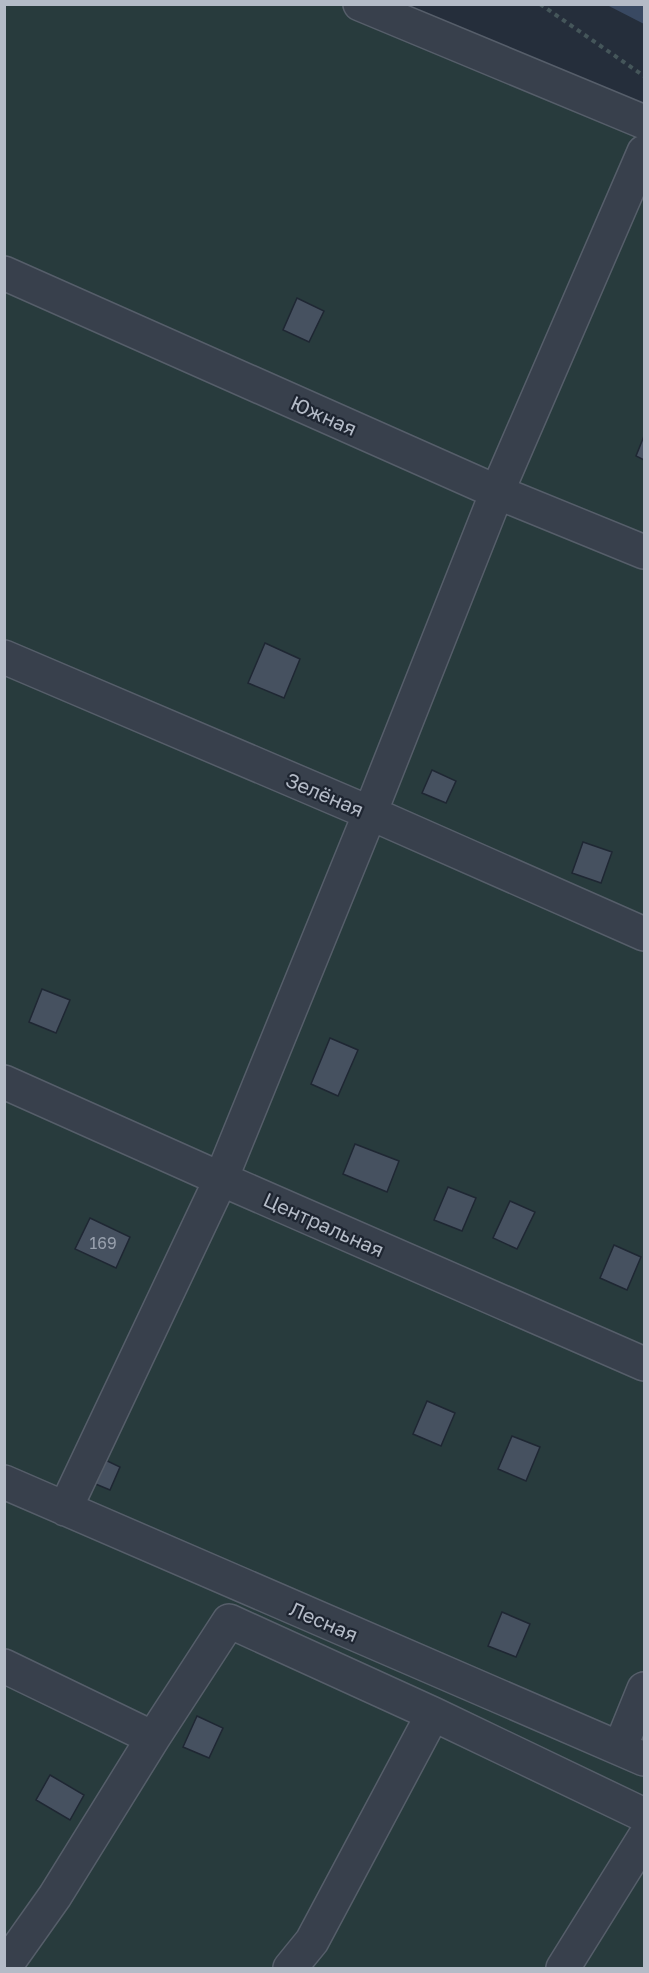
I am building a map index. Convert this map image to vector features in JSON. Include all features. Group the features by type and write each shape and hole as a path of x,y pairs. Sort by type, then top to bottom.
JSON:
{"lane":[{"path":"360,4 645,122"},
{"path":"64,1509 221,1179 370,813 497,492 645,152"},
{"name":"Южная","path":"4,273 497,492 645,552"},
{"name":"Зелёная","path":"4,657 370,813 645,934"},
{"name":"Центральная","path":"4,1082 645,1364"},
{"name":"Лесная","path":"4,1482 632,1754"},
{"path":"9,1953 56,1896 153,1738 229,1621 433,1714 645,1815"},
{"path":"4,1666 153,1738"},
{"path":"632,1754 645,1689"},
{"path":"290,1968 312,1941 433,1714"},
{"path":"563,1968 645,1838"}],"path":[{"path":"540,4 645,76"}],"shaded area":[{"path":"5,5 387,5 644,116 644,1968 5,1968"}],"water":[{"path":"607,5 644,5 644,24"}],"building":[{"path":"297,298 324,311 309,342 283,330"},
{"path":"644,436 644,460 636,456"},
{"path":"265,643 300,659 284,698 248,683"},
{"path":"432,770 456,781 446,803 422,793"},
{"path":"583,842 612,852 601,883 572,873"},
{"path":"42,989 70,1000 56,1033 29,1022"},
{"path":"330,1038 358,1050 338,1096 311,1084"},
{"path":"355,1144 399,1161 387,1192 343,1174"},
{"path":"448,1187 476,1198 462,1231 434,1220"},
{"path":"510,1201 535,1212 517,1249 493,1238"},
{"path":"90,1218 130,1237 116,1268 75,1249"},
{"path":"614,1245 641,1257 627,1290 600,1278"},
{"path":"427,1401 455,1413 441,1446 413,1434"},
{"path":"512,1436 540,1447 526,1481 498,1469"},
{"path":"97,1456 120,1467 110,1490 86,1480"},
{"path":"502,1612 530,1624 516,1657 488,1646"},
{"path":"197,1716 223,1728 209,1758 183,1747"},
{"path":"50,1775 84,1795 70,1820 36,1800"}]}
